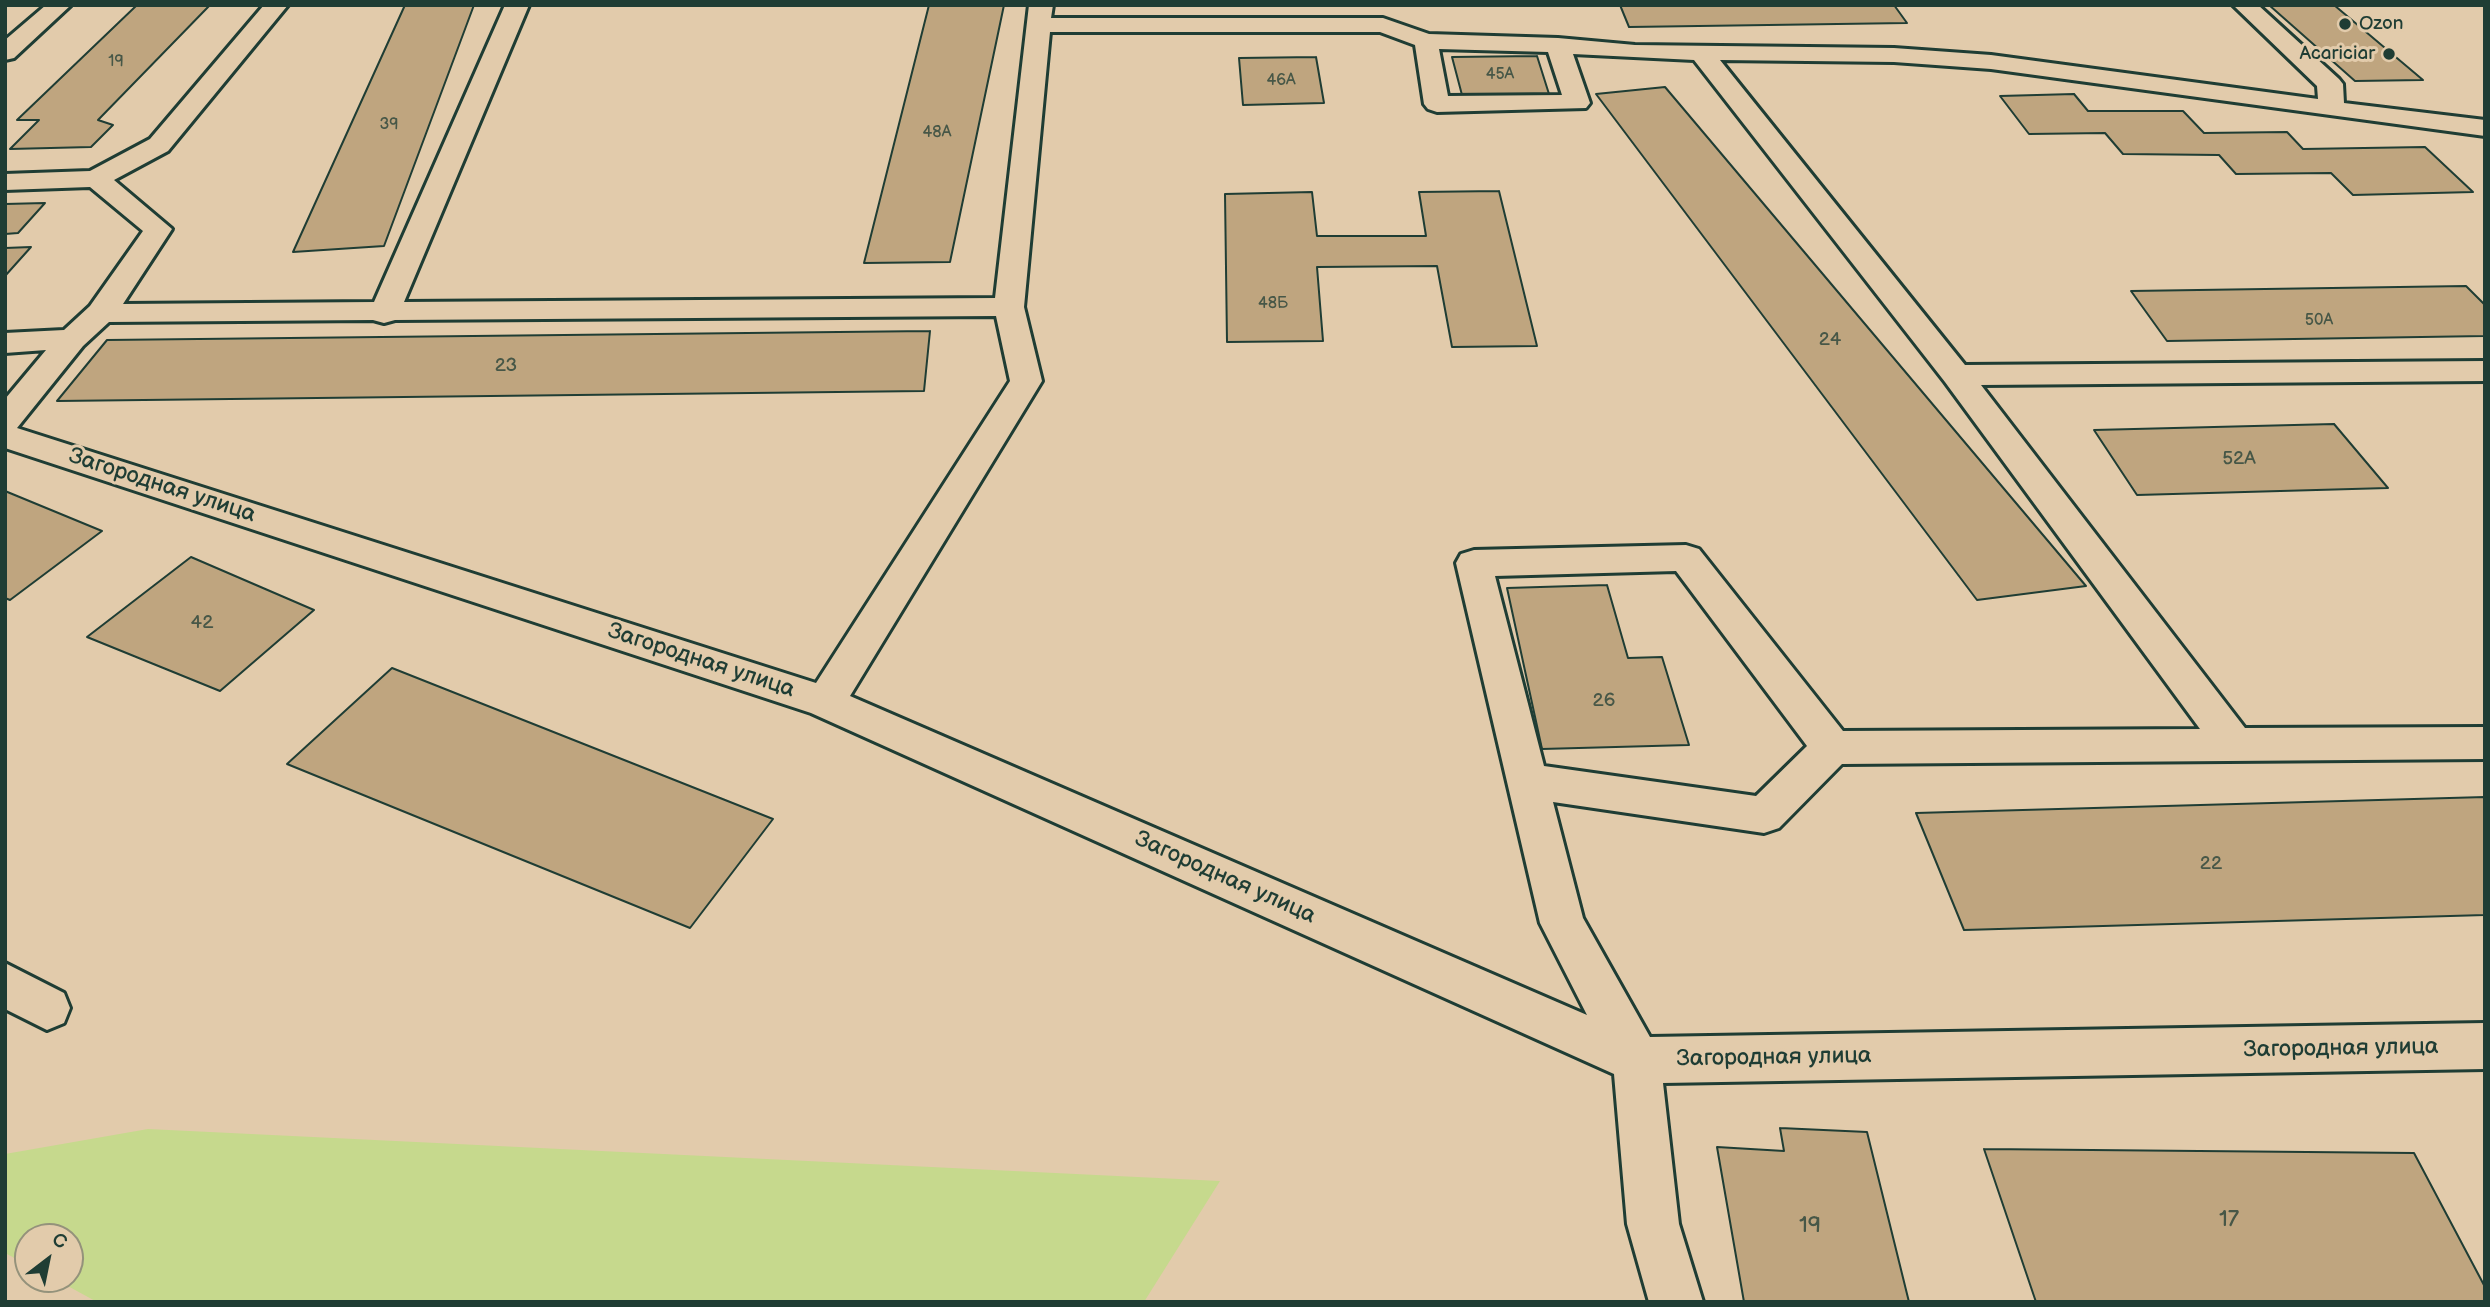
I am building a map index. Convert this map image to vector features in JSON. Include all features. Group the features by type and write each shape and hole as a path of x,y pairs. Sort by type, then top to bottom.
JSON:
{"street":[{"path":"5,53 60,5"},
{"path":"5,182 96,179 159,145 277,5"},
{"path":"384,314 517,5"},
{"path":"2244,5 2330,84 2331,109"},
{"path":"825,702 1026,381 1009,307 1040,15 1381,15 1426,41 1558,45 1635,52 1894,55 1991,62 2485,128"},
{"path":"5,22 41,22"},
{"path":"1426,41 1437,104 1577,103 1558,45"},
{"path":"1702,54 1956,375 2236,747"},
{"path":"5,421 72,339 101,313 158,229 96,179"},
{"path":"101,313 384,314 1009,307"},
{"path":"5,343 72,339"},
{"path":"1956,375 2485,371"},
{"name":"Загородная улица","path":"5,436 825,702 1637,1060 2485,1046"},
{"path":"1676,1302 1653,1224 1637,1060 1562,923 1474,564 1686,558 1832,748"},
{"path":"1529,781 1764,815 1832,748 2485,743"},
{"path":"5,984 47,1008"}],"green space":[{"path":"148,1129 1220,1181 1144,1302 97,1302 81,1293 84,1293 84,1223 14,1223 14,1258 5,1253 5,1154"}],"building":[{"path":"137,5 210,5 98,120 113,125 91,147 10,149 39,120 17,120"},
{"path":"405,5 474,5 384,246 293,252"},
{"path":"929,5 1004,5 950,262 864,263"},
{"path":"1620,5 1894,5 1907,23 1629,27"},
{"path":"2269,5 2334,5 2423,80 2355,81"},
{"path":"1537,56 1549,94 1462,95 1452,57"},
{"path":"1316,57 1324,103 1243,105 1239,58"},
{"path":"1665,87 2086,586 1977,600 1596,94"},
{"path":"2074,94 2088,111 2183,111 2204,133 2287,132 2303,149 2425,147 2473,192 2353,195 2331,173 2236,174 2219,155 2123,154 2105,133 2029,134 2000,96"},
{"path":"1499,191 1537,346 1452,347 1437,266 1317,267 1323,341 1227,342 1225,194 1312,192 1317,236 1426,236 1419,192"},
{"path":"45,203 18,233 5,234 5,204"},
{"path":"31,247 5,276 5,248"},
{"path":"2466,286 2485,305 2485,336 2167,341 2131,291"},
{"path":"930,331 924,391 57,401 107,340"},
{"path":"2334,424 2388,488 2137,495 2094,430"},
{"path":"5,491 102,531 10,600 5,598"},
{"path":"191,557 314,610 220,691 87,637"},
{"path":"1607,585 1628,658 1662,657 1689,745 1542,749 1507,588"},
{"path":"392,668 773,819 690,928 287,764"},
{"path":"2485,797 2485,915 1964,930 1916,813"},
{"path":"1780,1128 1867,1132 1909,1302 1744,1302 1717,1147 1784,1151"},
{"path":"1984,1149 2414,1153 2485,1287 2485,1302 2036,1302"}],"place":[{"name":"Ozon","path":"2345,24"},
{"name":"Acariciar","path":"2389,54"}]}
